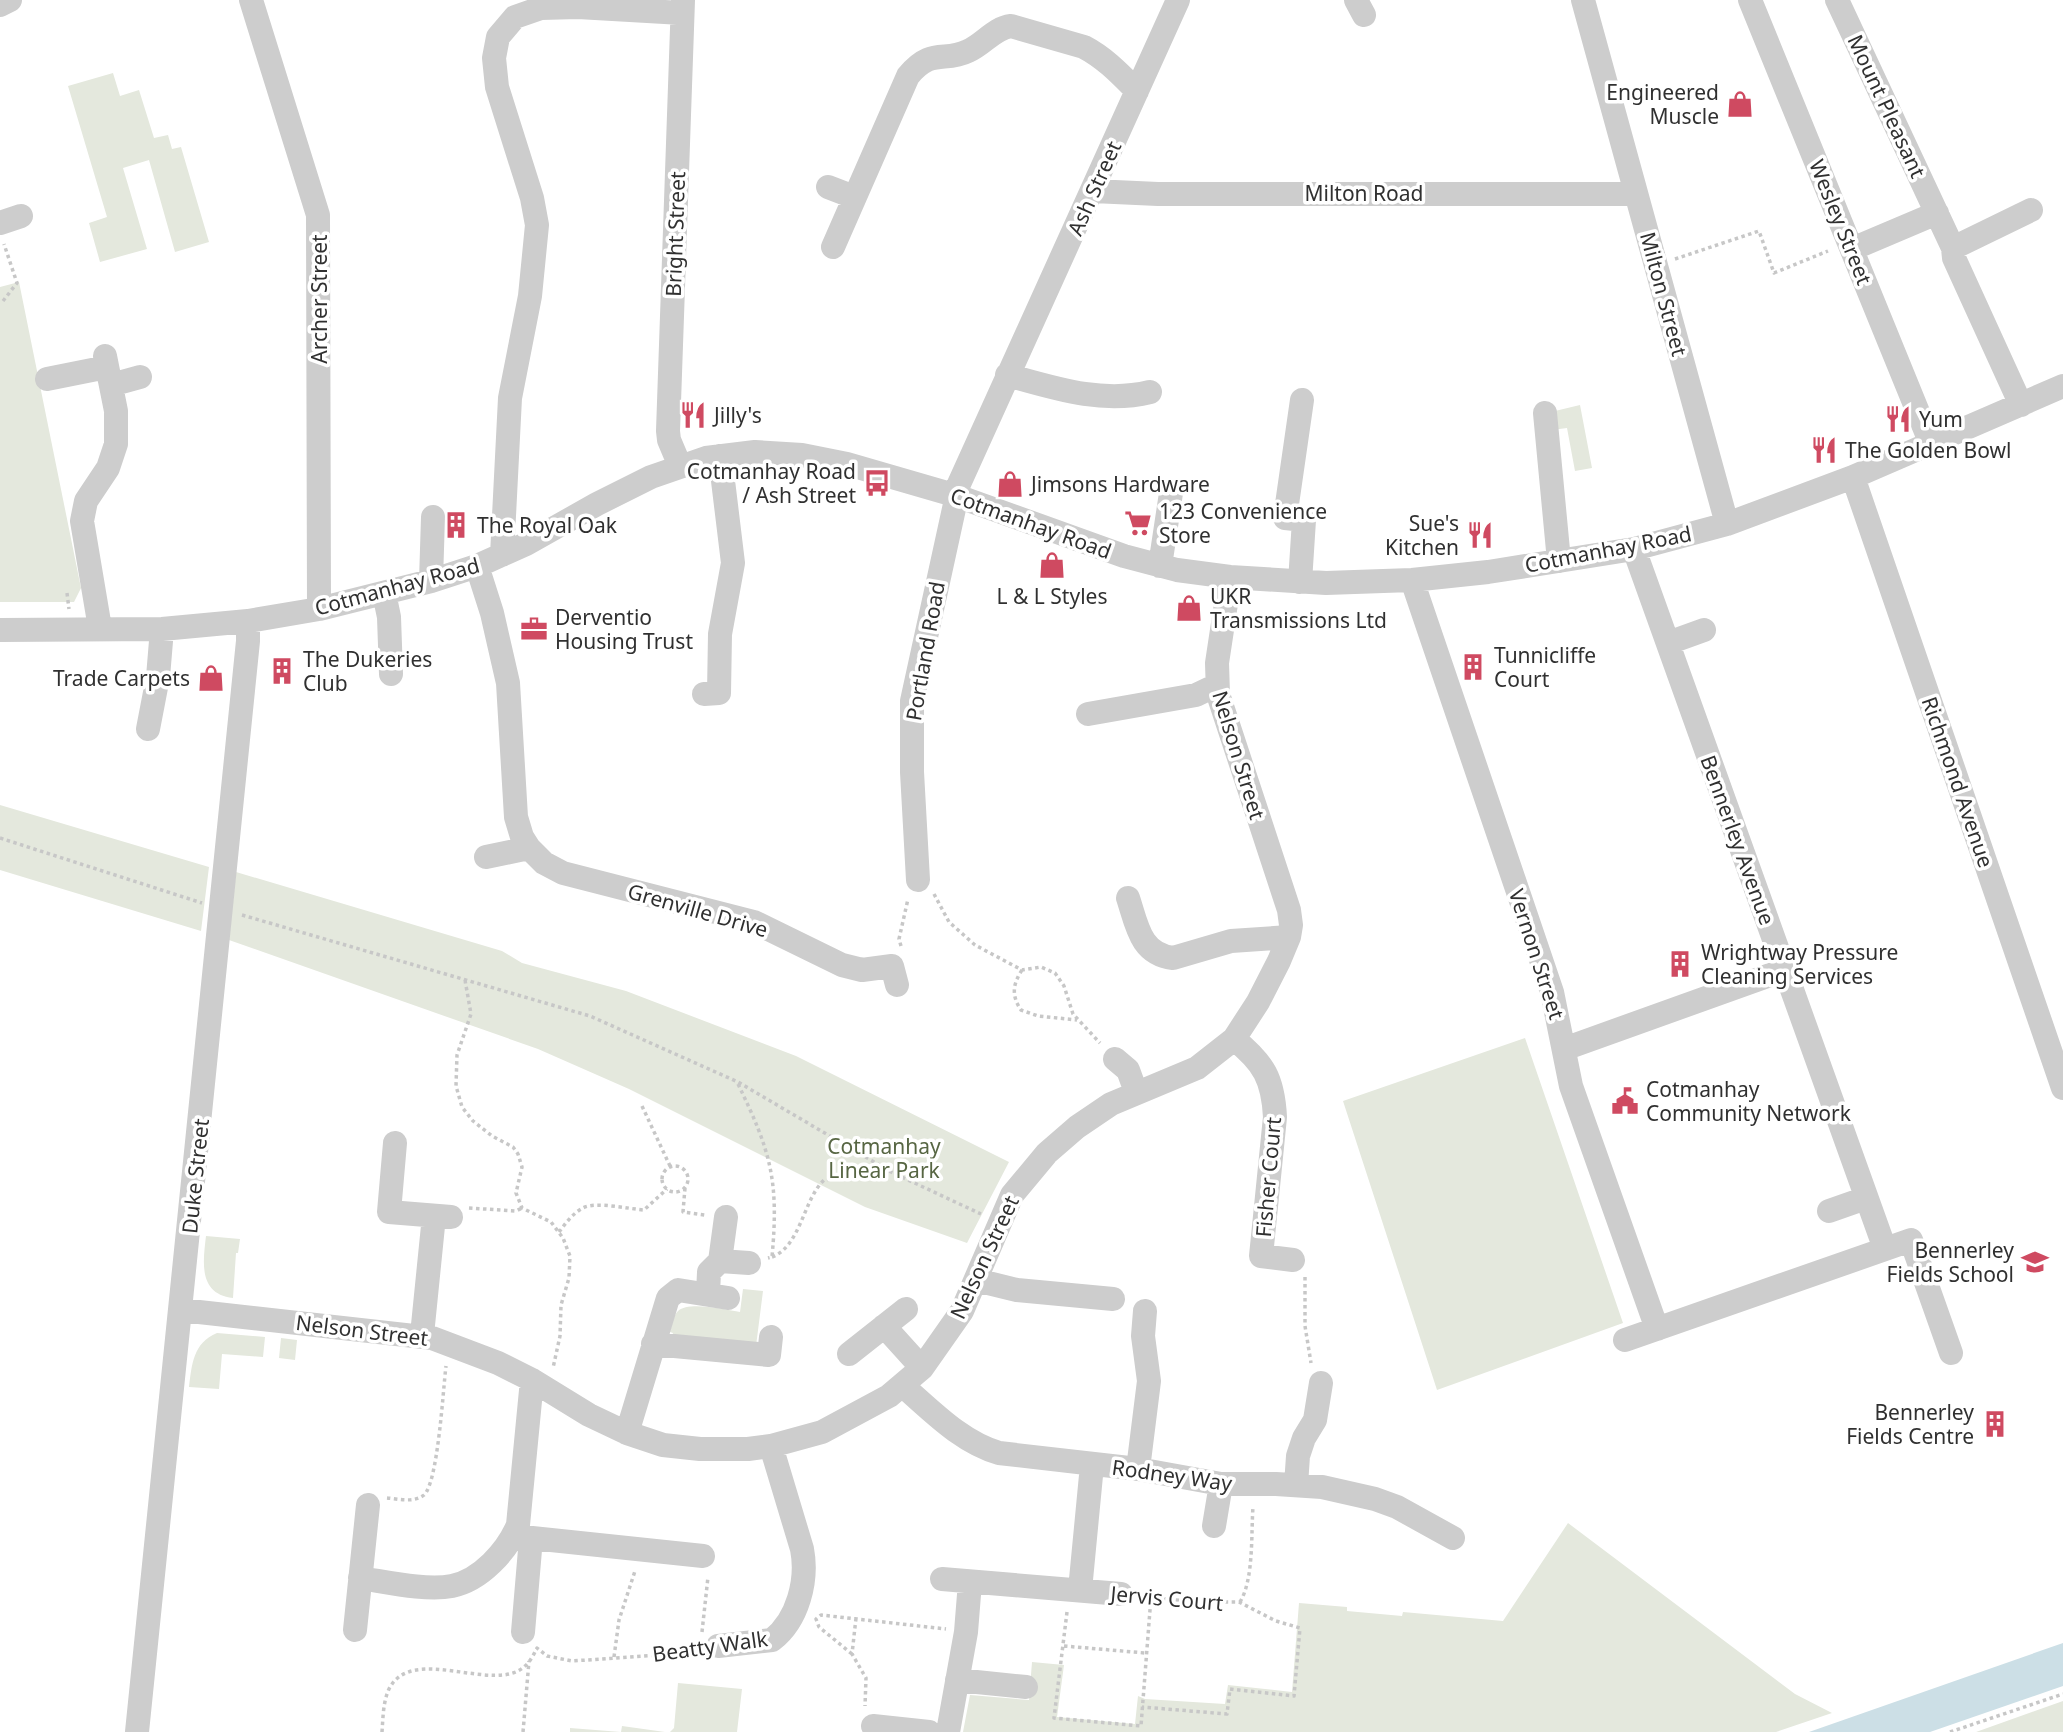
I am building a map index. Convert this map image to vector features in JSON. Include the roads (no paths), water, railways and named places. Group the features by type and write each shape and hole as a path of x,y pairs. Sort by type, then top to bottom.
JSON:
{"street":[{"path":"0,3 10,0"},
{"name":"Archer Street","path":"251,0 315,201 319,228 319,608"},
{"name":"Ash Street","path":"955,495 1178,0"},
{"name":"Milton Street","path":"1583,0 1727,524"},
{"name":"Wesley Street","path":"1750,0 1931,444"},
{"name":"Mount Pleasant","path":"1837,0 1953,248 1954,258 2021,405"},
{"path":"502,555 510,398 530,296 543,266 536,211 497,87 494,58 498,37 515,17 541,8 682,7"},
{"name":"Bright Street","path":"680,466 668,431 682,7"},
{"path":"833,247 912,71 932,57 970,51 1002,28 1019,27 1084,47 1104,58 1137,91"},
{"path":"828,187 854,197"},
{"name":"Milton Road","path":"1093,191 1158,194 1636,194"},
{"path":"1953,248 2031,210"},
{"path":"1851,245 1937,213"},
{"path":"100,628 82,521 86,501 108,468 116,444 117,423 108,369"},
{"path":"47,379 108,369 139,377"},
{"path":"1007,375 1090,395 1124,397 1150,392"},
{"name":"Cotmanhay Road","path":"0,629 162,629 248,621 384,593 477,566 597,504 680,466 720,456 755,452 816,457 955,495 1094,546 1160,566 1230,577 1300,582 1412,580 1634,549 1727,524 1853,477 2063,386"},
{"path":"1300,582 1304,520 1285,518 1302,400"},
{"path":"1545,412 1559,561"},
{"path":"704,694 719,693 720,634 733,563 720,456"},
{"name":"Richmond Avenue","path":"1853,477 2063,1088"},
{"path":"1160,566 1171,493"},
{"name":"Portland Road","path":"918,880 909,850 912,701 955,495"},
{"path":"431,581 433,517"},
{"name":"Bennerley Avenue","path":"1634,549 1885,1249"},
{"name":"Grenville Drive","path":"477,566 505,667 511,719 516,817 522,837 544,863 563,873 754,922 842,965 895,975"},
{"name":"Nelson Street","path":"181,1310 422,1335 450,1343 539,1383 589,1415 627,1433 663,1445 689,1448 737,1449 771,1446 813,1435 834,1427 903,1386 922,1368 962,1311 1012,1195 1047,1153 1077,1127 1111,1104 1197,1068 1234,1039 1258,1002 1289,937 1289,911 1221,708 1217,685 1217,663 1230,577"},
{"name":"Vernon Street","path":"1412,580 1552,992 1571,1086 1657,1329"},
{"path":"384,593 389,617 391,674"},
{"name":"Duke Street","path":"137,1732 248,621"},
{"path":"148,729 158,677 162,629"},
{"path":"1668,643 1704,630"},
{"path":"1087,715 1196,695 1217,685"},
{"path":"486,857 529,848"},
{"path":"1128,898 1142,939 1148,947 1164,957 1173,958 1231,941 1289,937"},
{"path":"1564,1049 1784,970"},
{"name":"Fisher Court","path":"1234,1039 1266,1072 1274,1100 1275,1117 1261,1256 1293,1260"},
{"path":"1115,1059 1128,1070 1136,1092"},
{"path":"395,1143 389,1212 443,1216 422,1335"},
{"path":"1829,1211 1866,1198"},
{"path":"716,1281 726,1217"},
{"path":"1625,1340 1911,1240 1951,1353"},
{"path":"627,1433 668,1298 678,1290 716,1281 761,1260"},
{"path":"976,1280 1017,1290 1113,1299"},
{"path":"849,1354 906,1309"},
{"path":"1138,1469 1149,1381 1143,1336 1145,1311"},
{"path":"884,1326 922,1368"},
{"path":"653,1344 769,1354 771,1337"},
{"path":"1296,1485 1301,1445 1315,1420 1320,1381"},
{"path":"523,1632 522,1537 518,1525 539,1383"},
{"name":"Rodney Way","path":"903,1386 960,1434 984,1448 1010,1455 1138,1469 1221,1484 1322,1487 1375,1499 1416,1516 1453,1538"},
{"name":"Beatty Walk","path":"709,1647 772,1640 805,1616 804,1558 771,1446"},
{"name":"Jervis Court","path":"1075,1590 1092,1465"},
{"path":"1214,1526 1221,1484"},
{"path":"355,1630 368,1505"},
{"path":"360,1578 427,1586 454,1585 485,1568 522,1537 704,1556"},
{"name":"Jervis Court","path":"942,1579 1121,1594"},
{"path":"948,1732 966,1632 970,1582"},
{"path":"957,1680 1026,1688"},
{"path":"873,1727 929,1732"}],"place":[{"name":"Engineered Muscle","path":"1740,104"},
{"name":"Jilly's","path":"693,415"},
{"name":"Yum","path":"1898,419"},
{"name":"The Golden Bowl","path":"1824,450"},
{"name":"Cotmanhay Road / Ash Street","path":"877,483"},
{"name":"Jimsons Hardware","path":"1010,484"},
{"name":"123 Convenience Store","path":"1138,523"},
{"name":"The Royal Oak","path":"456,525"},
{"name":"Sue's Kitchen","path":"1480,535"},
{"name":"L & L Styles","path":"1052,565"},
{"name":"UKR Transmissions Ltd","path":"1189,608"},
{"name":"Derventio Housing Trust","path":"534,629"},
{"name":"Tunnicliffe Court","path":"1473,667"},
{"name":"The Dukeries Club","path":"282,671"},
{"name":"Trade Carpets","path":"211,678"},
{"name":"Wrightway Pressure Cleaning Services","path":"1680,964"},
{"name":"Cotmanhay Community Network","path":"1625,1101"},
{"name":"Bennerley Fields School","path":"2035,1262"},
{"name":"Bennerley Fields Centre","path":"1995,1424"}],"park label":[{"name":"Cotmanhay Linear Park","path":"884,1158"}]}
